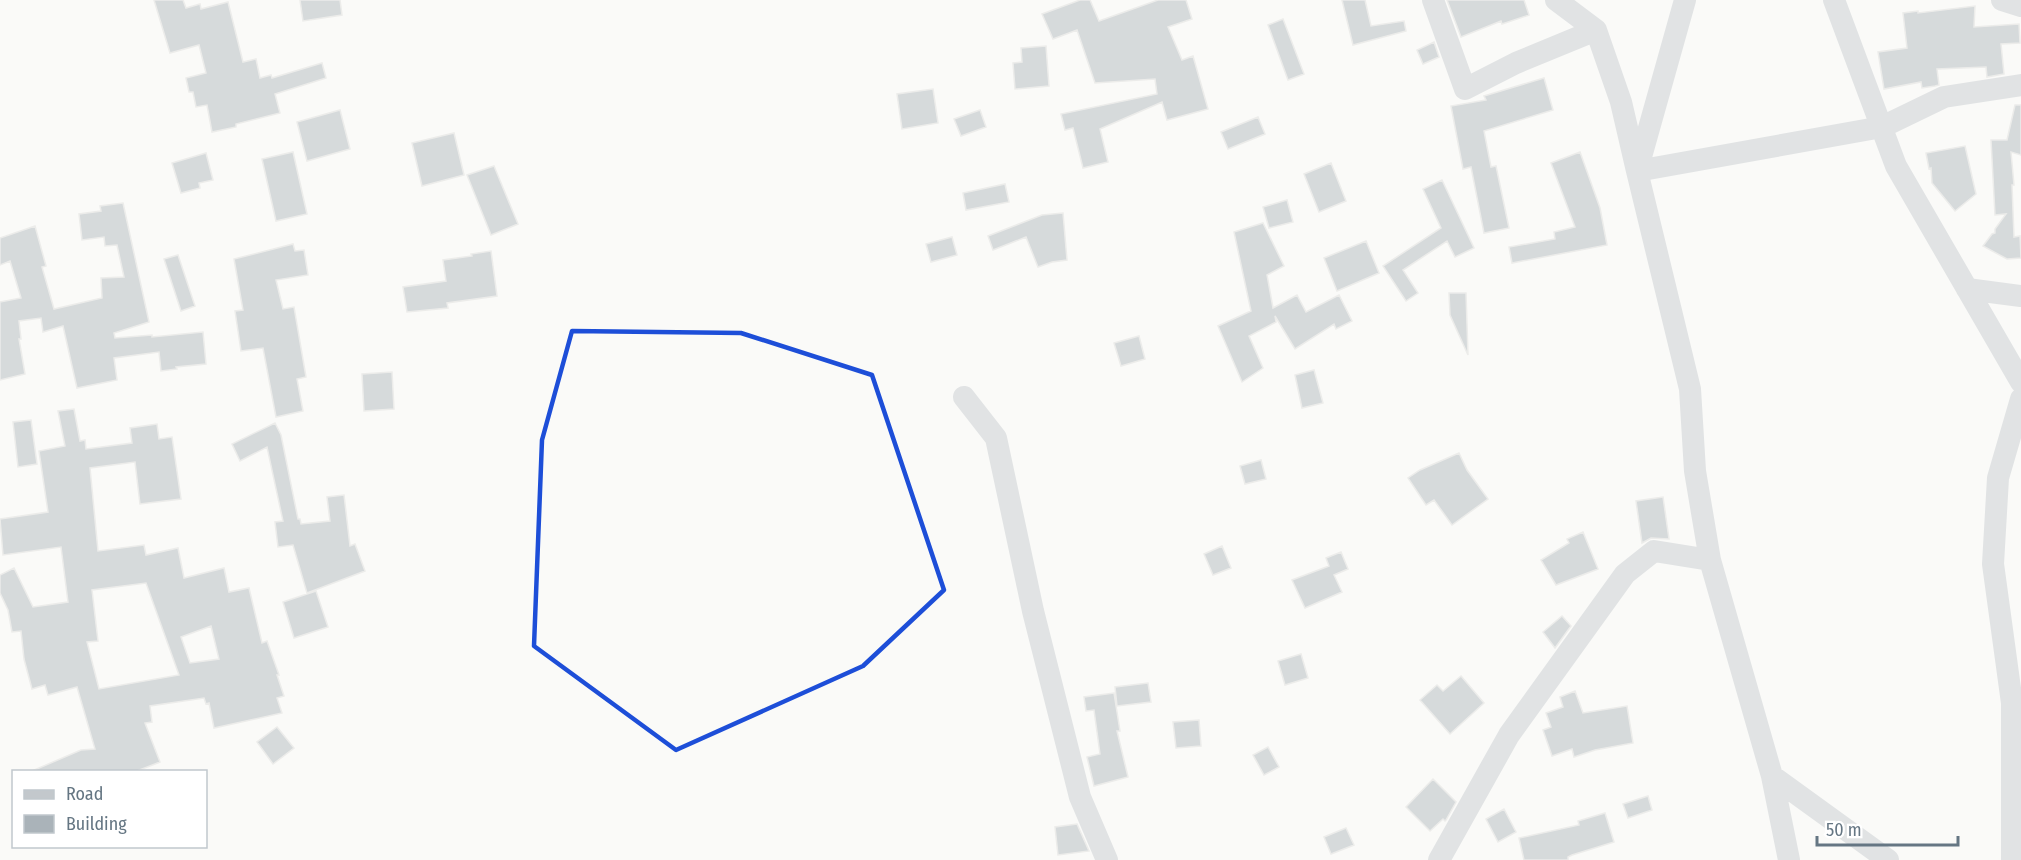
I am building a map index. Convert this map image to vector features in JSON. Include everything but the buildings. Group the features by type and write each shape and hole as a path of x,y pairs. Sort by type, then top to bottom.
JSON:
{"street":[{"path":"1433,0 1465,89 1516,63 1596,30"},
{"path":"1556,0 1596,30 1621,102 1690,389 1695,471 1710,560 1772,776 1789,860"},
{"path":"1636,171 1685,0"},
{"path":"1840,3 1896,166 2021,382"},
{"path":"1636,171 1882,127 1944,97 2021,85"},
{"path":"1967,289 2021,296"},
{"path":"964,397 996,438 1033,611 1080,797 1107,860"},
{"path":"2012,860 2012,704 1993,564 1998,478 2021,399"},
{"path":"1439,860 1509,735 1625,574 1654,551 1710,560"},
{"path":"1772,776 1888,860"}],"highlighted area":[{"path":"572,331 741,333 872,375 944,590 863,666 676,750 534,646 542,440"}]}
